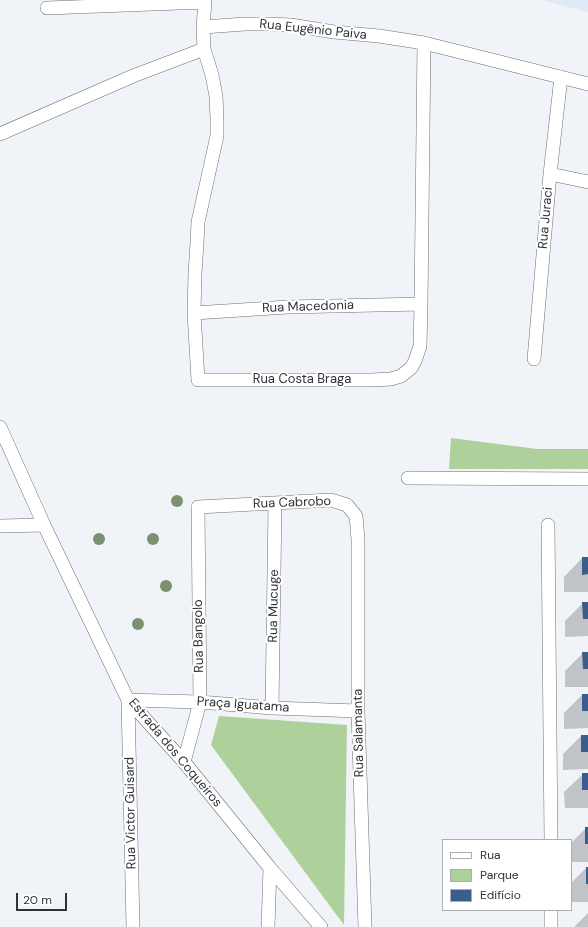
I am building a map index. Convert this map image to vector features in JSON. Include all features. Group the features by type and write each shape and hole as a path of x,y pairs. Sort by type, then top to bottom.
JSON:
{"street":[{"path":"0,134 133,76 204,50 203,27 205,1 47,8"},
{"name":"Rua Eugênio Paiva","path":"203,27 245,24 291,25 424,43 588,84"},
{"name":"Rua Costa Braga","path":"204,50 212,75 216,96 217,136 198,222 194,313 198,380 391,379 401,376 411,368 420,346 424,43"},
{"name":"Rua Juraci","path":"534,358 550,174 561,77"},
{"path":"550,174 588,182"},
{"name":"Rua Macedonia","path":"194,313 288,307 421,304"},
{"name":"Estrada dos Coqueiros","path":"0,427 44,525 128,700 184,762 270,868 321,927"},
{"path":"408,478 588,479"},
{"name":"Rua Cabrobo","path":"198,507 331,500 347,505 356,516 358,539"},
{"name":"Rua Mucuge","path":"272,708 275,504"},
{"name":"Rua Bangolo","path":"184,762 200,702 198,507"},
{"path":"0,526 44,525"},
{"path":"548,525 551,839"},
{"name":"Rua Salamanta","path":"358,539 358,711 365,927"},
{"name":"Praça Iguatama","path":"128,700 200,702 272,708 358,711"},
{"name":"Rua Victor Guisard","path":"128,700 132,927"},
{"path":"268,927 270,868"},
{"path":"551,911 552,927"}],"shaded area":[{"path":"542,0 588,0 588,12"}],"green space":[{"path":"451,438 537,449 588,449 588,469 449,469"},
{"path":"219,716 347,725 344,925 211,745"}],"building":[{"path":"582,557 588,557 588,574 582,575"},
{"path":"582,602 588,602 588,619 583,619"},
{"path":"582,652 588,652 588,669 583,669"},
{"path":"582,694 588,694 588,711 582,711"},
{"path":"581,735 588,735 588,752 581,752"},
{"path":"582,773 588,773 588,790 582,790"},
{"path":"585,827 588,827 588,844 585,844"},
{"path":"586,867 588,867 588,884 586,884"}]}
